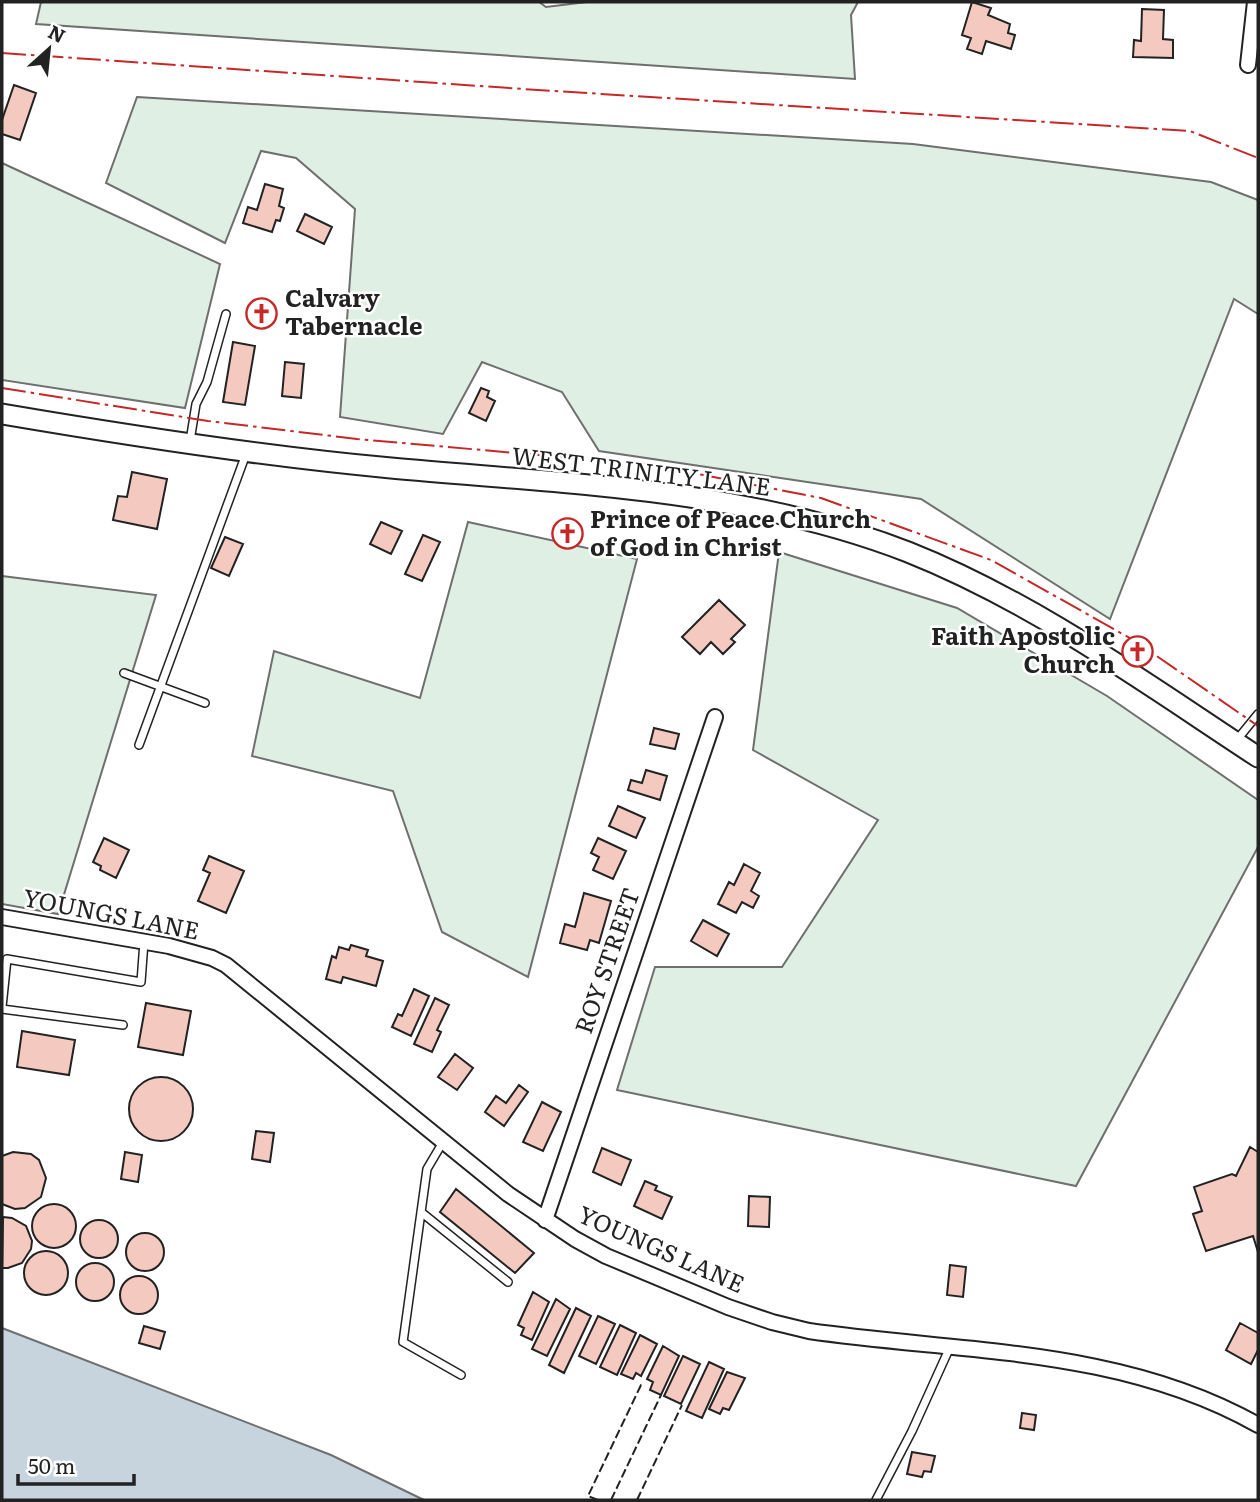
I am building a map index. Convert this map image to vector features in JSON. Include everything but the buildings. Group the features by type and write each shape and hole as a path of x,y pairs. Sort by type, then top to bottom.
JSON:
{"main road":[{"name":"WEST TRINITY LANE","path":"2,414 294,460 637,491 739,505 831,526 908,552 999,593 1091,647 1258,757"}],"street":[{"path":"1248,65 1255,2"},
{"name":"ROY STREET","path":"545,1220 715,717"},
{"name":"YOUNGS LANE","path":"2,917 144,942 195,953 226,965 545,1220 606,1256 728,1307 772,1322 847,1336 1042,1357 1122,1371 1160,1381 1258,1425"}],"lane":[{"path":"189,445 196,404 207,382 226,314"},
{"path":"139,745 246,453"},
{"path":"124,673 205,703"},
{"path":"1236,742 1258,714"},
{"path":"123,1025 2,1008 7,959 141,982 144,942"},
{"path":"443,1141 427,1169 403,1342 461,1375"},
{"path":"421,1212 508,1282"},
{"path":"876,1500 912,1431 950,1347"}],"green space":[{"path":"41,2 539,2 546,7 587,2 858,2 851,15 855,79 36,24"},
{"path":"137,97 913,144 1211,182 1258,200 1258,314 1234,299 1110,619 921,499 599,451 562,392 482,362 443,434 340,417 355,209 296,158 261,151 225,243 106,183"},
{"path":"2,163 220,264 185,408 2,380"},
{"path":"468,522 637,559 528,977 442,932 393,791 252,756 274,651 420,698"},
{"path":"779,552 957,608 1107,696 1258,800 1258,847 1076,1186 617,1090 655,967 782,967 878,820 753,750"},
{"path":"2,576 156,595 58,914 2,904"}],"shaded area":[{"path":"2,1328 331,1455 424,1500 2,1500"}],"fence":[{"path":"598,1500 588,1496 641,1385 644,1386"},
{"path":"611,1500 661,1395"},
{"path":"637,1500 682,1405"}],"power":[{"path":"2,53 1190,131 1258,158"},
{"path":"2,388 208,421 357,439 652,465 821,498 991,560 1135,641 1258,726"}],"place":[{"name":"Calvary Tabernacle","path":"262,313"},
{"name":"Prince of Peace Church of God in Christ","path":"567,534"},
{"name":"Faith Apostolic Church","path":"1138,651"}]}
